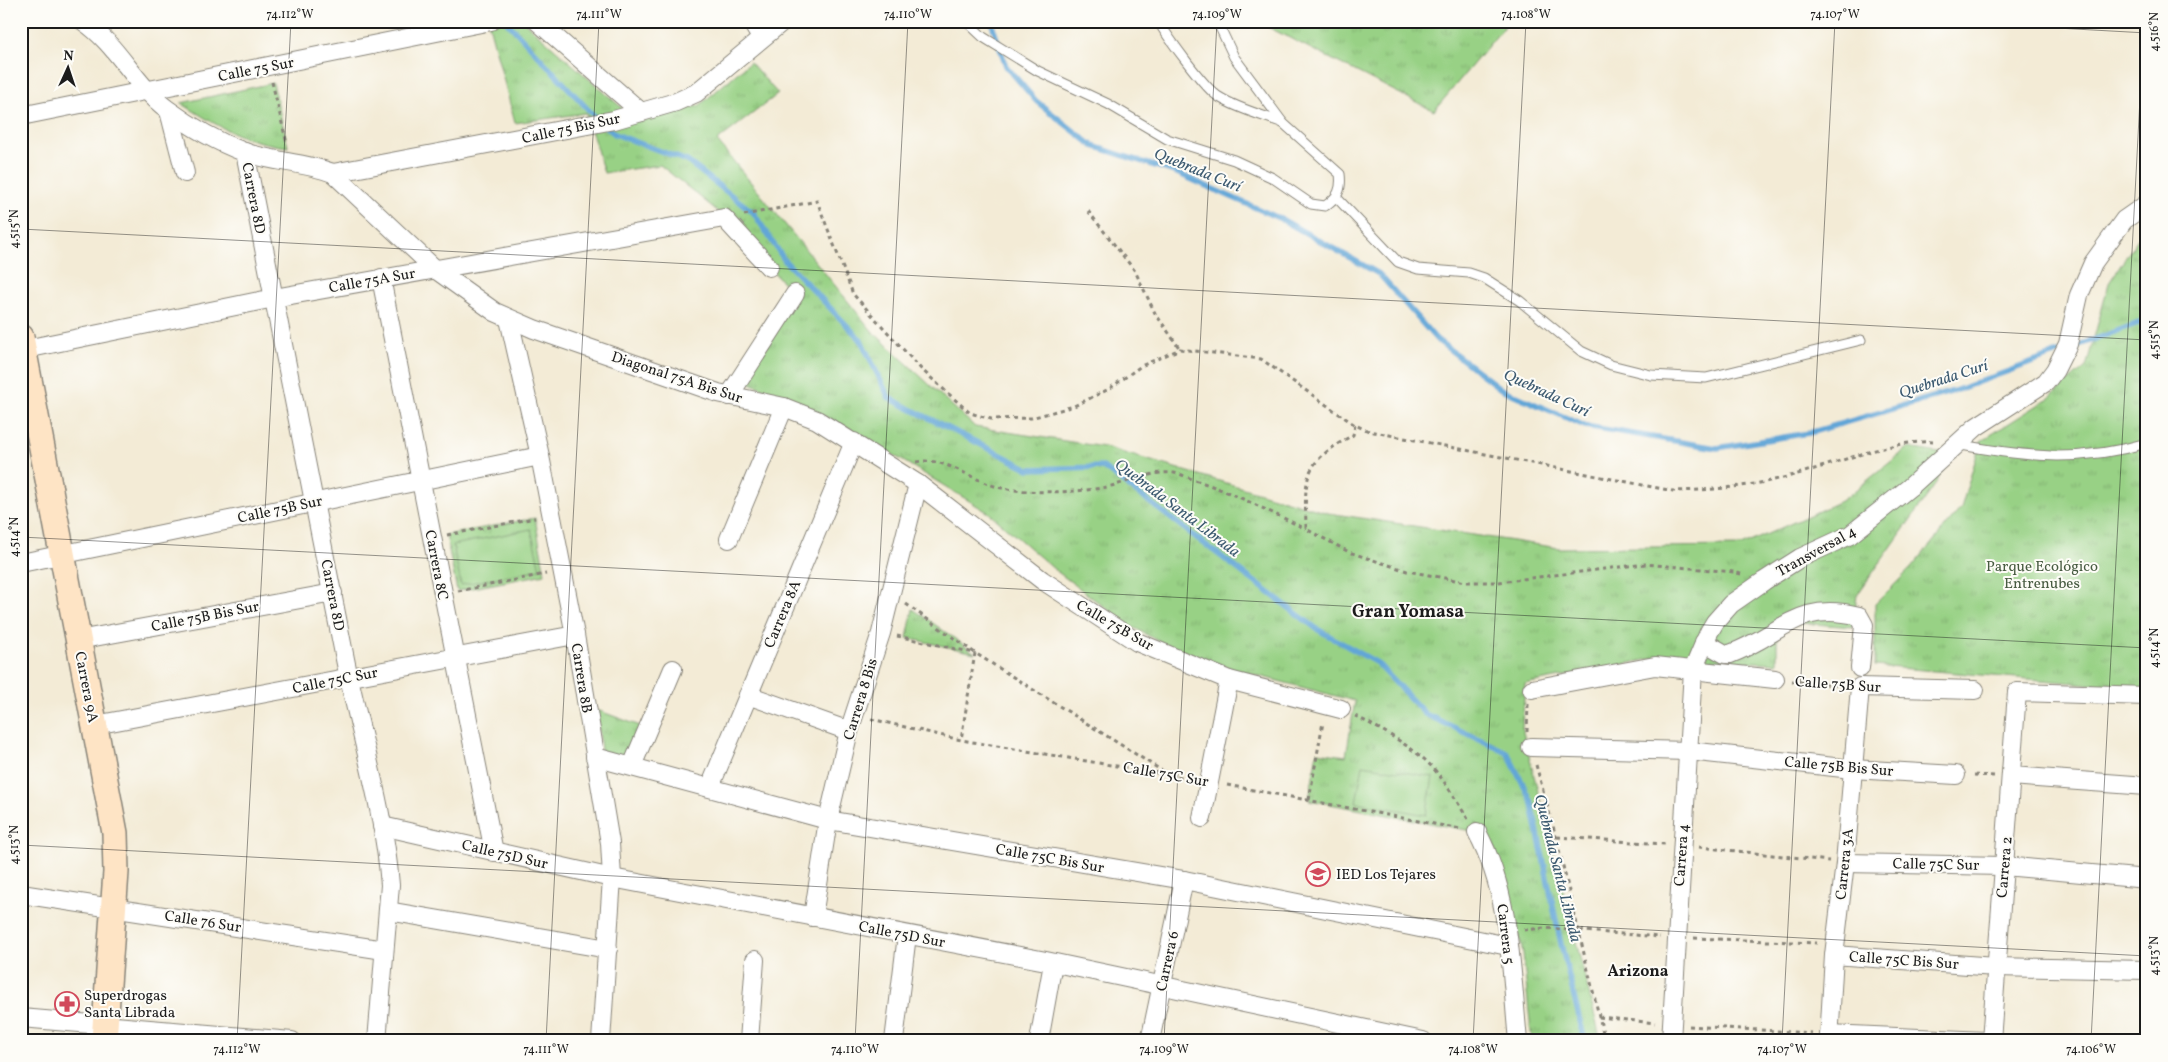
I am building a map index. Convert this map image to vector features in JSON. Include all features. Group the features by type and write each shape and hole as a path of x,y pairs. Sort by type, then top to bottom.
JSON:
{"street":[{"path":"83,21 103,38 148,91 169,111 201,132 245,152 333,173"},
{"name":"Calle 75 Sur","path":"21,116 491,21"},
{"path":"537,21 641,112"},
{"path":"751,21 761,38"},
{"name":"Calle 75 Bis Sur","path":"333,173 614,120 688,98 783,21"},
{"path":"169,111 185,173"},
{"name":"Carrera 8D","path":"245,152 349,678 382,826 390,885 377,1041"},
{"name":"Diagonal 75A Bis Sur","path":"333,173 435,269 476,299 509,319 534,330 729,396 784,407 817,420 918,484"},
{"name":"Transversal 4","path":"1693,670 1704,642 1723,612 1764,580 1800,558 1850,535 1910,487 1956,444 1996,412 2046,382 2065,351 2079,295 2093,263 2124,220 2147,204"},
{"name":"Calle 75A Sur","path":"22,345 381,278 724,218 770,267"},
{"name":"Carrera 8C","path":"381,278 494,852"},
{"path":"729,396 795,294"},
{"name":"Carrera 8B","path":"509,319 540,456 575,636 610,843 612,878 601,1041"},
{"name":"Carrera 9A","path":"22,345 114,833 116,872 104,1033"},
{"path":"729,539 784,407"},
{"name":"Carrera 8A","path":"710,787 854,442"},
{"name":"Calle 75B Sur","path":"21,563 540,456"},
{"name":"Calle 75B Sur","path":"918,484 1042,580 1137,642 1229,680 1333,707"},
{"name":"Carrera 8 Bis","path":"813,917 828,820 849,732 881,633 918,484"},
{"name":"Calle 75B Bis Sur","path":"78,640 332,593"},
{"path":"1704,642 1725,654 1730,654 1805,614 1823,611 1844,612 1859,616 1864,624 1860,668"},
{"name":"Calle 75C Sur","path":"94,726 575,636"},
{"name":"Calle 75B Sur","path":"1532,689 1655,666 1775,679"},
{"path":"632,766 673,669"},
{"name":"Carrera 4","path":"1671,1033 1690,752 1693,670"},
{"path":"1202,818 1229,680"},
{"name":"Calle 75B Sur","path":"1860,687 1975,690"},
{"name":"Carrera 3A","path":"1829,1038 1834,955 1845,863 1860,687"},
{"name":"Carrera 2","path":"1991,1041 1995,967 2017,692 2147,696"},
{"path":"748,695 849,732"},
{"name":"Calle 75B Bis Sur","path":"1531,748 1690,752 1852,769 1956,775"},
{"name":"Calle 75C Bis Sur","path":"595,757 828,820 1184,880 1508,946"},
{"path":"2011,776 2147,786"},
{"name":"Calle 75D Sur","path":"382,826 612,878 1053,963 1423,1041"},
{"name":"Carrera 5","path":"1477,832 1488,852 1498,882 1508,946 1518,1041"},
{"name":"Calle 75C Sur","path":"1845,863 2004,866 2147,879"},
{"name":"Carrera 6","path":"1150,1041 1184,880"},
{"name":"Calle 76 Sur","path":"21,894 384,950"},
{"path":"388,911 608,949"},
{"path":"894,1041 907,935"},
{"name":"Calle 75C Bis Sur","path":"1834,955 1995,967 2147,970"},
{"path":"749,1041 755,960"},
{"path":"1039,1041 1053,963"},
{"path":"21,1018 104,1033 292,1041"},
{"path":"1829,1038 1986,1041"}],"lane":[{"path":"966,21 983,37 1038,72 1108,104 1167,139 1234,160 1273,178 1311,204 1325,206 1337,198 1341,185 1340,174 1283,123 1234,57 1217,21"},
{"path":"1158,21 1168,38 1217,96 1242,109 1283,123"},
{"path":"1337,198 1398,262 1418,269 1469,273 1484,278 1520,301 1581,351 1612,365 1652,374 1706,378 1861,340"},
{"path":"1956,444 2014,455 2065,456 2121,450 2147,443"}],"path":[{"path":"269,67 291,162"},
{"path":"742,215 817,201 853,294 921,370 970,413 991,419 1031,418 1074,406 1109,389 1141,366 1180,349 1261,359 1355,425 1369,432 1673,491 1722,490 1758,485 1902,444 1929,442 1956,444"},
{"path":"1088,211 1135,271 1155,313 1180,349"},
{"path":"1306,528 1306,495 1311,469 1331,449 1353,435 1355,425"},
{"path":"894,468 926,460 944,464 1002,488 1078,490 1113,486 1150,474 1174,473 1214,486 1306,528 1349,552 1407,571 1466,582 1498,582 1645,564 1734,572 1764,580"},
{"path":"432,538 551,514"},
{"path":"443,594 562,571"},
{"path":"891,593 975,653 1167,774"},
{"path":"881,633 975,653"},
{"path":"961,740 975,653"},
{"name":"Calle 75B Sur","path":"1775,679 1860,687"},
{"path":"1532,689 1526,709 1526,727 1556,838 1605,1041"},
{"path":"1309,800 1333,707 1383,730 1425,760 1450,790 1477,832"},
{"name":"Calle 75C Sur","path":"855,714 961,740 1167,774 1477,832"},
{"path":"1956,775 2011,776"},
{"name":"Calle 75C Bis Sur","path":"1545,928 1676,938 1808,942 1821,944 1834,955"},
{"path":"1599,1017 1671,1033 1829,1038"}],"green space":[{"path":"488,21 523,21 638,122 700,105 750,62 778,94 717,141 873,332 975,427 1104,447 1328,513 1559,548 1741,546 1843,500 1908,448 1951,455 1933,488 1857,595 1853,627 1777,621 1777,663 1655,658 1525,684 1522,728 1601,1041 1532,1041 1523,953 1505,876 1493,844 1476,822 1477,832 1309,800 1317,752 1346,756 1355,701 1236,670 1163,644 1126,623 1055,570 989,513 849,428 740,378 794,294 715,209 660,165 604,173 586,113 515,123"},
{"path":"1256,21 1509,21 1434,111"},
{"path":"273,83 288,147 244,137 208,120 181,103"},
{"name":"Parque Ecológico Entrenubes","path":"2147,225 2147,689 1875,666 1875,604 1912,567 1961,508 1981,441 2049,398 2086,367 2109,283"},
{"path":"535,518 545,574 457,591 446,535"},
{"path":"531,529 540,569 461,585 453,545"},
{"path":"913,609 975,653 907,638"},
{"path":"597,710 643,727 630,758 601,751"},
{"path":"1363,765 1433,777 1426,815 1356,802"}],"waterway":[{"name":"Quebrada Santa Librada","path":"506,21 597,119"},
{"name":"Quebrada Curí","path":"991,21 1006,66 1036,101 1093,146 1177,173 1281,219 1379,274 1436,339 1501,389 1585,426 1717,448 1809,433 1954,391 2058,353"},
{"name":"Quebrada Santa Librada","path":"604,125 615,134 687,161 753,212 785,261 861,340 889,398 1029,469 1103,467 1317,629 1377,663 1425,714 1507,752 1531,800 1561,944 1585,1041"},
{"name":"Quebrada Curí","path":"2071,348 2147,320"}],"place":[{"name":"IED Los Tejares","path":"1318,874"},
{"name":"Superdrogas Santa Librada","path":"67,1004"}],"district":[{"name":"Gran Yomasa","path":"1408,611"},
{"name":"Arizona","path":"1638,970"}]}
